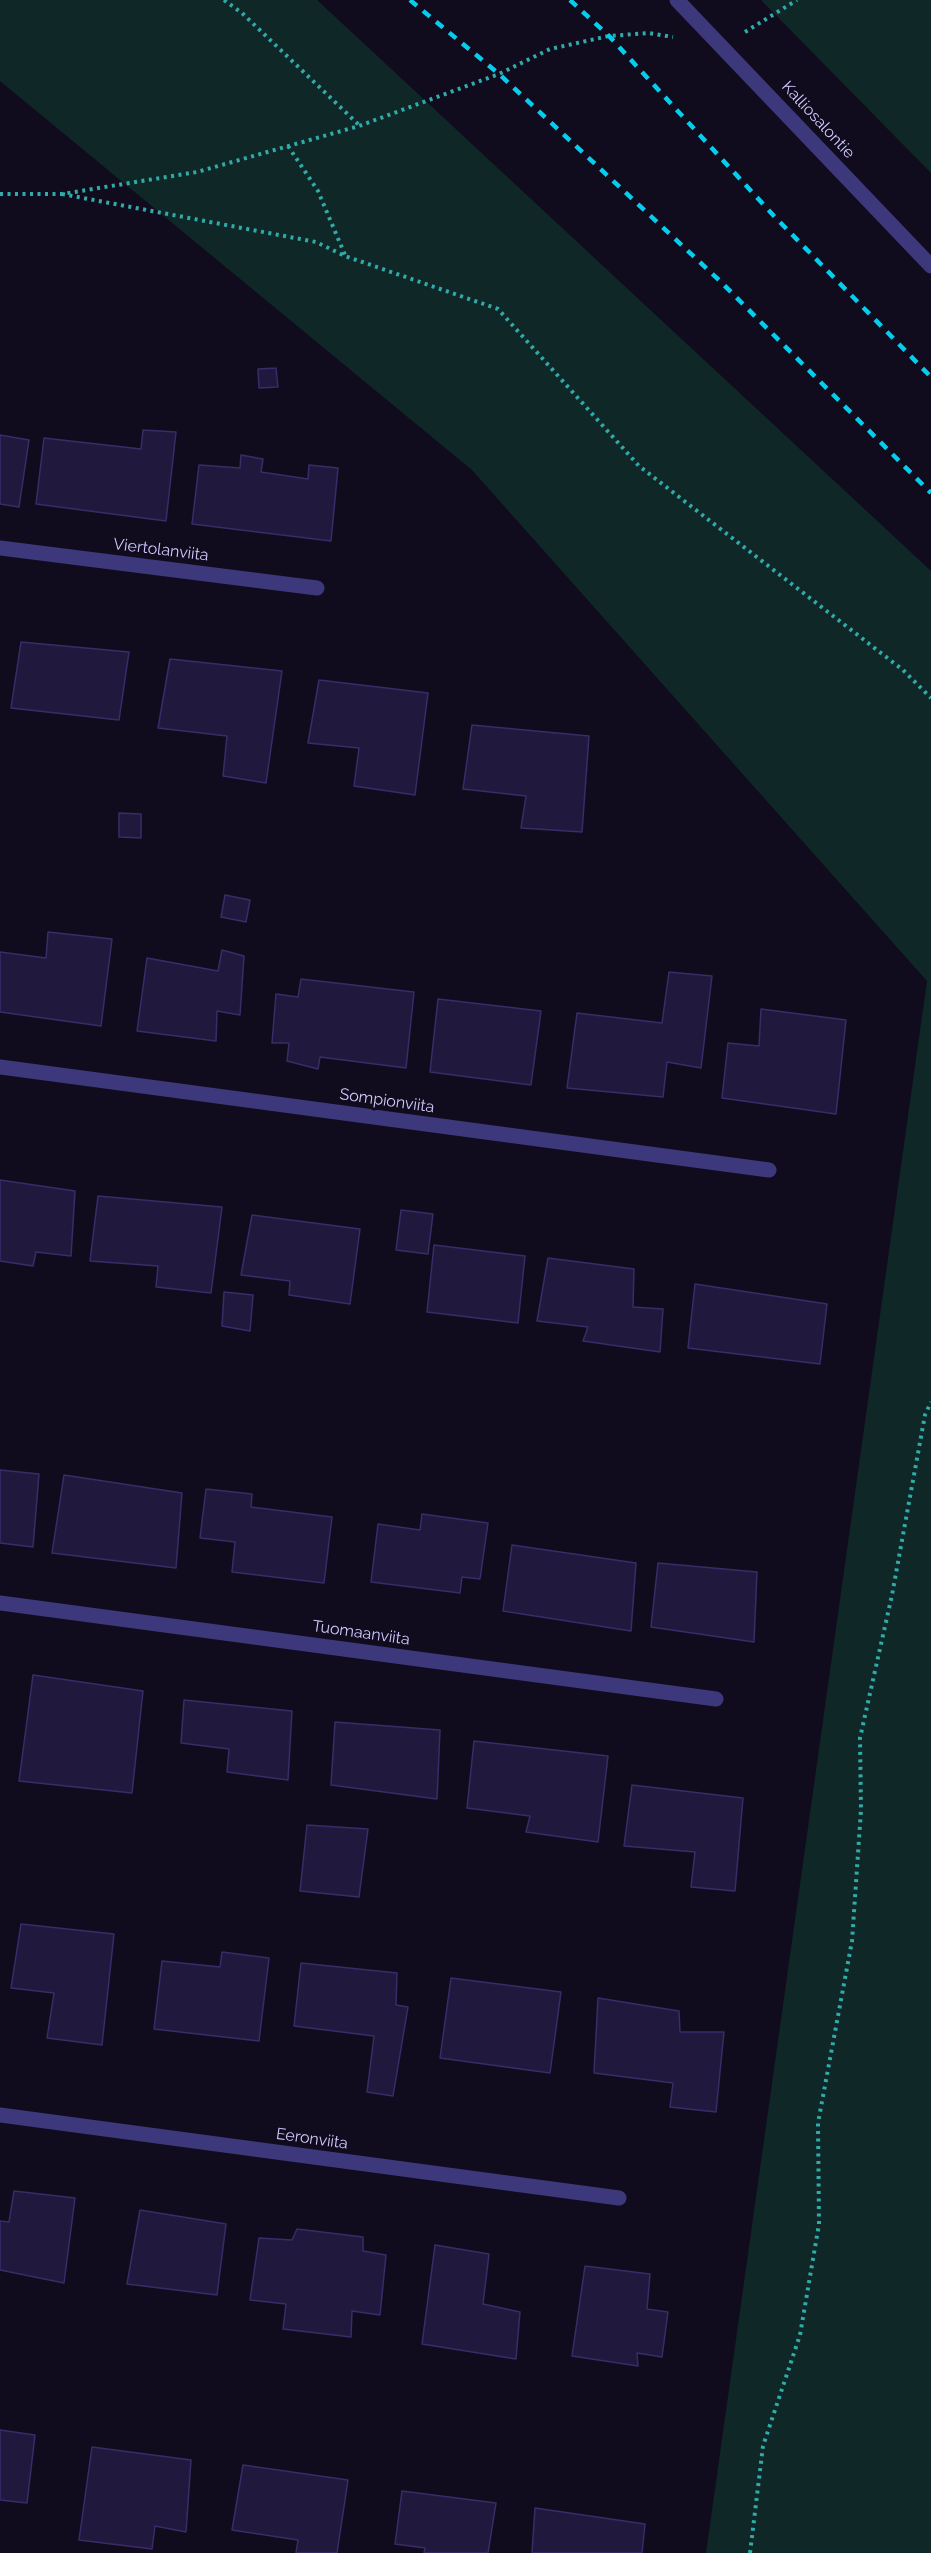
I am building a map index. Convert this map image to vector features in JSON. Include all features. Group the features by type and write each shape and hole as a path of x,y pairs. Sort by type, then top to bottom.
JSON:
{"street":[{"name":"Kalliosalontie","path":"677,0 931,266"},
{"name":"Viertolanviita","path":"0,548 317,588"},
{"name":"Sompionviita","path":"0,1067 769,1170"},
{"name":"Tuomaanviita","path":"0,1603 716,1699"},
{"name":"Eeronviita","path":"0,2115 619,2198"}],"path":[{"path":"224,0 242,13 359,126"},
{"path":"0,194 62,194 197,172 359,126 499,74 550,49 609,36 649,33 723,46 797,0"},
{"path":"288,146 318,191 345,256"},
{"path":"62,194 316,242 345,256 498,309 639,466 903,670 931,698"},
{"path":"750,2553 763,2446 800,2335 819,2224 818,2123 852,1941 861,1810 860,1738 892,1595 925,1415 931,1402"}],"green space":[{"path":"0,0 317,0 931,571 931,2553 706,2553 927,981 472,470 0,81"},
{"path":"761,0 931,0 931,173"}],"building":[{"path":"276,368 278,387 259,388 258,369"},
{"path":"143,430 176,432 166,521 36,504 44,438 141,449"},
{"path":"0,435 29,440 19,507 0,504"},
{"path":"241,455 263,459 261,472 308,479 309,465 338,468 331,541 192,524 199,465 240,468"},
{"path":"21,642 129,652 119,720 11,708"},
{"path":"170,659 282,671 266,783 223,776 227,736 158,728"},
{"path":"319,680 428,693 415,795 354,786 359,748 308,743"},
{"path":"472,725 589,736 582,832 521,828 526,796 463,789"},
{"path":"119,813 141,814 141,838 119,837"},
{"path":"225,895 250,900 246,922 221,917"},
{"path":"48,932 112,939 101,1026 0,1012 0,952 46,958"},
{"path":"222,950 244,956 240,1015 217,1011 216,1041 137,1031 147,958 218,971"},
{"path":"669,972 712,976 701,1068 667,1062 663,1097 567,1088 577,1013 662,1023"},
{"path":"301,979 414,992 406,1068 320,1057 318,1069 287,1061 289,1043 272,1043 276,994 298,997"},
{"path":"438,999 541,1011 531,1085 430,1072"},
{"path":"761,1009 846,1020 836,1114 722,1098 728,1043 759,1046"},
{"path":"0,1180 75,1191 71,1256 36,1252 33,1266 0,1261"},
{"path":"98,1196 222,1207 211,1293 156,1287 158,1266 90,1261"},
{"path":"401,1210 433,1214 428,1254 396,1250"},
{"path":"252,1215 360,1229 350,1304 289,1295 290,1281 241,1275"},
{"path":"434,1245 525,1256 518,1323 427,1312"},
{"path":"548,1258 634,1269 633,1307 663,1309 660,1352 583,1341 588,1327 537,1321"},
{"path":"695,1284 827,1304 820,1364 688,1348"},
{"path":"224,1292 253,1295 250,1331 222,1326"},
{"path":"0,1470 39,1474 33,1547 0,1543"},
{"path":"64,1475 182,1493 176,1568 52,1553"},
{"path":"206,1489 252,1494 251,1507 332,1517 324,1583 232,1572 235,1542 200,1538"},
{"path":"422,1514 488,1523 480,1579 462,1577 460,1593 371,1582 378,1524 420,1530"},
{"path":"512,1545 636,1563 631,1631 503,1611"},
{"path":"658,1563 757,1572 754,1642 651,1627"},
{"path":"33,1675 143,1691 132,1793 19,1781"},
{"path":"184,1700 292,1711 288,1780 227,1772 229,1749 181,1743"},
{"path":"335,1722 440,1730 437,1799 331,1785"},
{"path":"474,1741 608,1756 598,1842 526,1832 530,1816 467,1808"},
{"path":"632,1785 743,1798 735,1891 691,1887 695,1852 624,1846"},
{"path":"307,1825 368,1829 359,1897 300,1891"},
{"path":"21,1924 114,1934 102,2045 47,2038 54,1993 11,1988"},
{"path":"222,1952 269,1958 259,2041 154,2029 162,1961 220,1967"},
{"path":"301,1963 397,1973 396,2005 408,2007 393,2096 367,2092 374,2036 294,2026"},
{"path":"451,1978 561,1992 550,2073 440,2058"},
{"path":"598,1998 679,2011 680,2032 724,2032 716,2112 670,2107 673,2083 594,2073"},
{"path":"14,2191 75,2198 64,2283 0,2270 0,2221 9,2222"},
{"path":"140,2210 226,2224 217,2295 127,2284"},
{"path":"297,2229 363,2237 363,2251 386,2255 380,2315 352,2311 351,2337 283,2329 286,2304 250,2300 259,2238 292,2240"},
{"path":"435,2245 489,2254 483,2304 520,2312 516,2359 422,2344"},
{"path":"585,2266 650,2274 647,2309 668,2312 662,2357 637,2353 638,2366 572,2356"},
{"path":"0,2430 35,2435 27,2503 0,2500"},
{"path":"92,2447 191,2460 186,2532 155,2526 152,2549 79,2540"},
{"path":"243,2465 348,2480 337,2553 296,2553 298,2540 232,2530"},
{"path":"402,2491 496,2503 488,2553 424,2553 425,2548 395,2544"},
{"path":"535,2508 645,2524 642,2553 532,2553"}],"railway":[{"path":"410,0 499,74 720,281 931,493"},
{"path":"570,0 609,36 774,216 931,377"}]}
